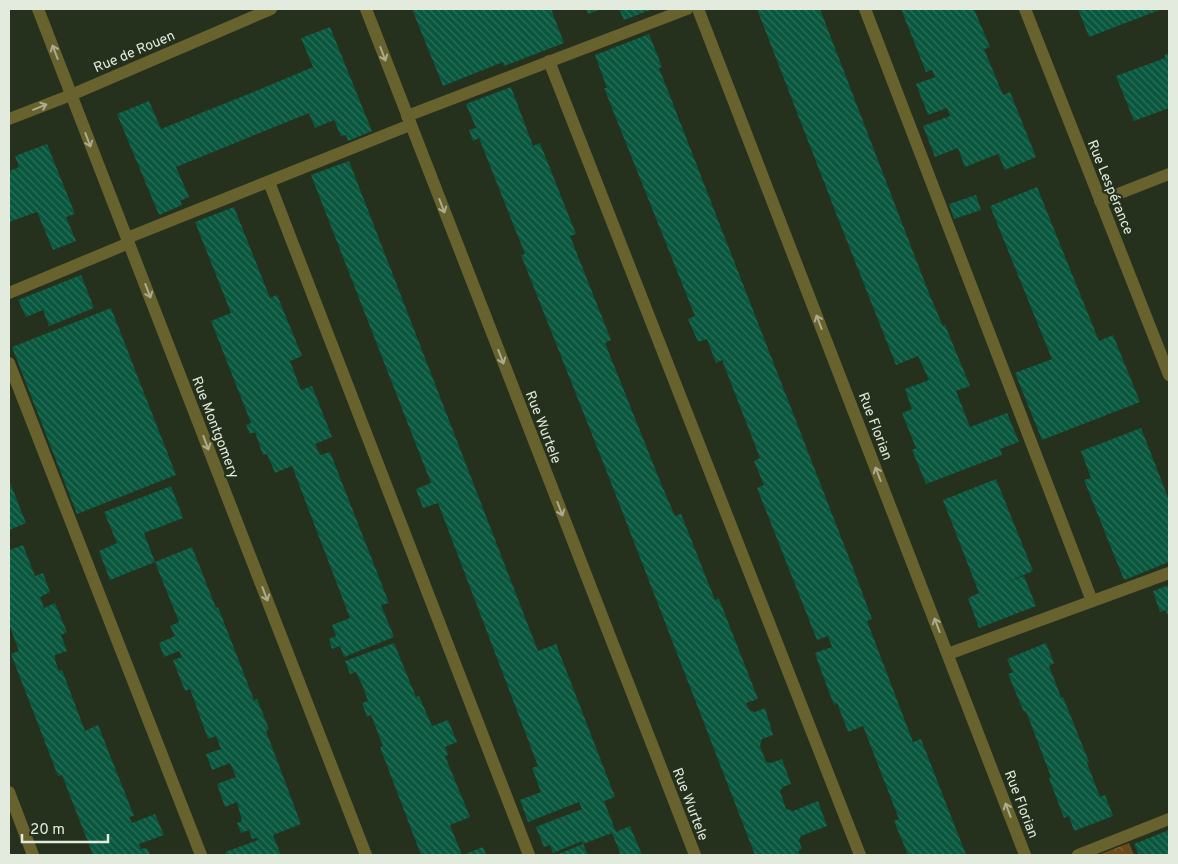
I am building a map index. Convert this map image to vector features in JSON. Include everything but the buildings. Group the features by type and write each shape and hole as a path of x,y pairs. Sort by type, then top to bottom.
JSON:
{"street":[{"name":"Rue Montgomery","path":"38,9 366,855"},
{"name":"Rue de Rouen","path":"9,119 71,95 271,9"},
{"name":"Rue Wurtele","path":"366,9 694,855"},
{"path":"9,293 549,61 687,9"},
{"name":"Rue Florian","path":"698,9 1025,855"},
{"path":"865,9 1092,601"},
{"name":"Rue Lespérance","path":"1024,9 1169,376"},
{"path":"549,61 860,855"},
{"path":"1100,201 1169,174"},
{"path":"269,182 528,855"},
{"path":"9,363 201,855"},
{"path":"948,654 1169,573"},
{"path":"9,792 33,855"},
{"path":"1078,855 1169,819"}],"green space":[{"path":"1129,843 1134,855 1098,855"}]}
